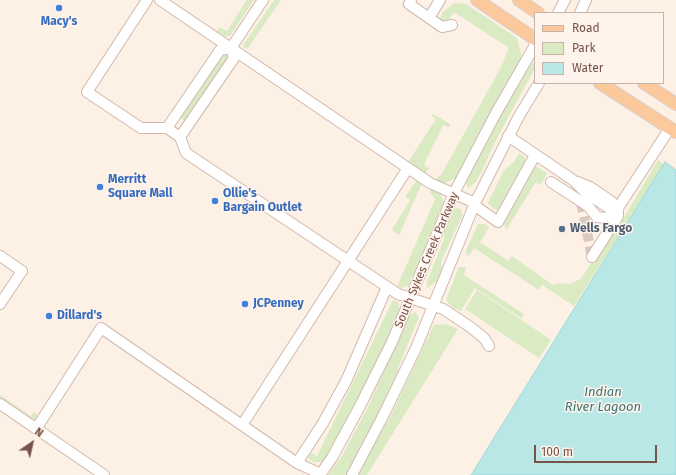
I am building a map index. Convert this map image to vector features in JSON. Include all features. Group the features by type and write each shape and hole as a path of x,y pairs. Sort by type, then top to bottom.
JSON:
{"main road":[{"path":"477,0 534,38"},
{"path":"519,0 537,12"},
{"path":"602,84 673,130"},
{"path":"646,84 676,104"}],"street":[{"path":"147,0 87,92 141,128 167,128 180,138 186,153 398,294 433,307 443,309 473,329 484,338 490,346"},
{"path":"160,0 430,183 475,204 498,222 535,155"},
{"path":"167,128 220,50 231,48 263,0"},
{"path":"411,0 409,4 442,27 452,25"},
{"path":"429,18 440,0"},
{"path":"559,12 565,0"},
{"path":"580,12 586,0"},
{"path":"586,0 586,12"},
{"name":"South Sykes Creek Parkway","path":"321,474 377,374 392,342 454,193 496,113 534,47"},
{"path":"180,138 234,58 231,48"},
{"name":"South Sykes Creek Parkway","path":"352,475 398,387 433,307 475,204 508,136 538,84"},
{"path":"551,182 588,206 597,217 607,218 618,208 673,130"},
{"path":"508,136 573,180 590,187 618,208 618,216 592,257"},
{"path":"242,425 408,168"},
{"path":"0,256 22,271 0,304"},
{"path":"297,463 323,423 346,381 387,286"},
{"path":"36,429 101,328 297,463 321,474"},
{"path":"0,404 104,475"}],"green space":[{"path":"247,0 254,0 230,36 225,36 217,31 219,27 227,31"},
{"path":"274,0 281,0 246,49 243,45"},
{"path":"454,3 466,4 517,38 521,53 521,60 458,175 456,178 444,183 437,180 438,176 441,175 500,69 509,48 454,12 448,21 442,24 439,20 443,12"},
{"path":"224,51 232,55 186,120 183,120 180,115"},
{"path":"534,62 534,70 495,142 482,171 476,182 468,188 466,183 468,176 497,121 525,74"},
{"path":"433,114 450,124 450,126 443,125 424,165 429,168 426,173 408,162 436,119 432,116"},
{"path":"519,153 525,157 526,161 502,207 498,210 494,209 488,203 504,170 514,162"},
{"path":"658,160 664,164 574,306 542,285 539,290 474,248 469,256 465,253 478,224 484,224 489,227 480,242 508,261 512,256 554,286 556,283 569,284 581,279 615,224 623,219"},
{"path":"536,166 547,173 541,185 536,182 506,230 504,223 531,170"},
{"path":"418,179 422,183 399,235 392,230 410,200 405,197"},
{"path":"432,189 440,193 444,205 409,285 402,288 397,287 435,199 430,191"},
{"path":"456,208 460,209 462,216 441,262 442,271 439,279 428,288 426,284 444,239 444,228 452,210"},
{"path":"459,267 466,267 464,275 524,314 521,318 475,288 461,311 453,308 446,300"},
{"path":"477,290 551,340 539,358 465,309"},
{"path":"393,300 398,302 400,312 386,345 330,454 322,462 313,462 308,458 311,453 317,456"},
{"path":"415,312 419,317 398,368 399,375 351,466 345,475 328,475 342,456 370,403 408,317"},
{"path":"445,324 458,329 367,475 357,475 390,417 434,325"},
{"path":"0,395 31,416 34,412 36,413 37,418 32,420 0,400"}],"water":[{"name":"Indian River Lagoon","path":"665,162 676,170 676,475 471,475"}],"tunnel":[{"path":"581,202 592,257"}],"place":[{"name":"Macy's","path":"59,8"},
{"name":"Merritt Square Mall","path":"100,187"},
{"name":"Ollie's Bargain Outlet","path":"215,201"},
{"name":"Wells Fargo","path":"562,229"},
{"name":"JCPenney","path":"245,304"},
{"name":"Dillard's","path":"49,316"}]}
